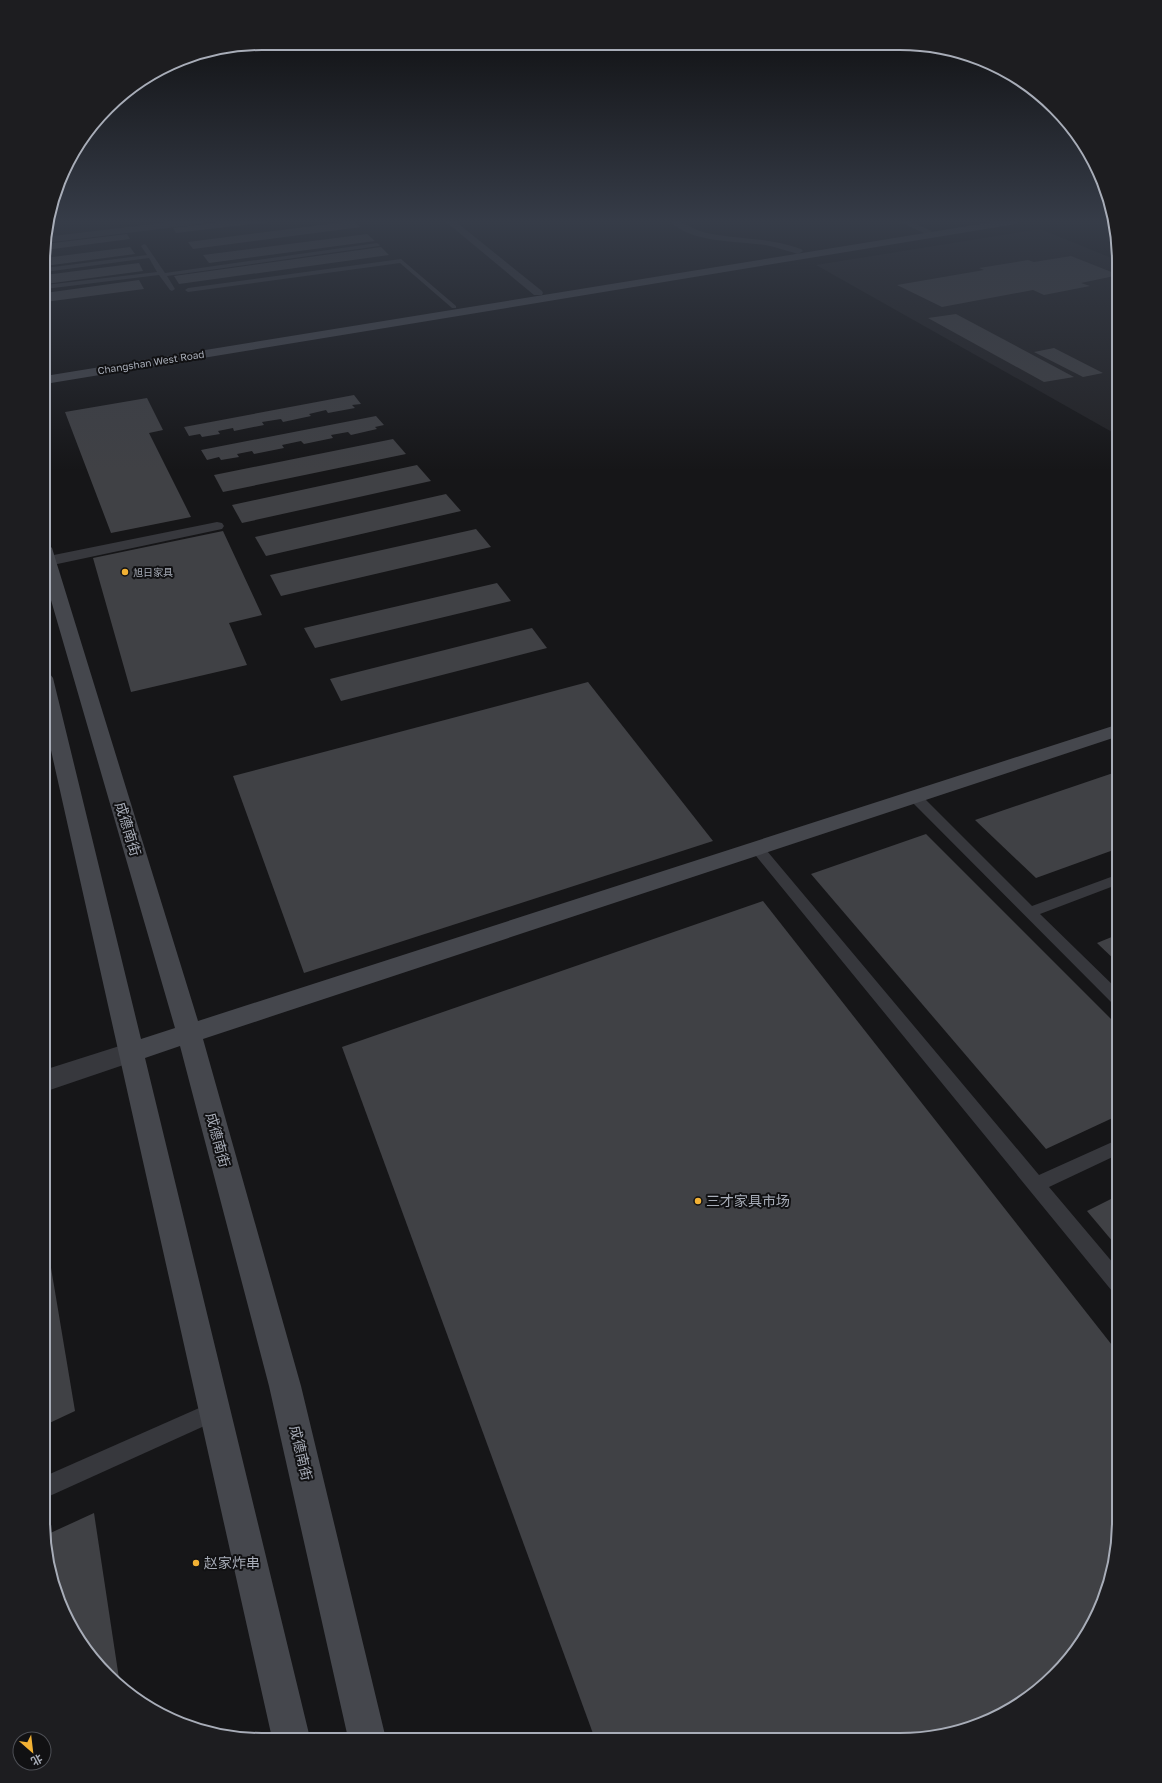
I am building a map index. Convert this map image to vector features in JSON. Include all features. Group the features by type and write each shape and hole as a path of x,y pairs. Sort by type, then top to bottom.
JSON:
{"main road":[{"name":"Changshan West Road","path":"50,373 472,304"},
{"name":"Changshan West Road","path":"50,379 508,304"},
{"name":"成德南街","path":"50,568 189,1033 285,1386 366,1733"},
{"path":"50,704 290,1733"},
{"path":"132,1052 1112,732"}],"street":[{"path":"50,554 217,526"},
{"path":"50,1078 132,1052"}],"lane":[{"path":"451,304 454,307"},
{"path":"914,796 1112,994"},
{"path":"757,848 1112,1277"},
{"path":"1030,912 1112,882"},
{"path":"1036,1185 1112,1149"},
{"path":"50,1485 215,1411"}],"shaded area":[{"path":"885,304 1112,304 1112,432"}],"building":[{"path":"936,304 957,304 942,307"},
{"path":"956,314 1074,377 1044,382 928,318"},
{"path":"1054,348 1103,373 1083,377 1034,352"},
{"path":"354,395 361,404 352,405 355,408 328,413 326,410 309,414 311,416 283,422 281,419 262,422 264,425 234,431 233,428 218,431 220,434 202,437 200,434 189,436 184,427"},
{"path":"147,398 163,430 149,433 191,517 111,533 65,412"},
{"path":"376,416 384,425 375,427 377,429 351,435 348,432 331,435 333,438 304,444 301,441 282,445 284,448 254,454 252,451 237,454 239,457 221,460 219,457 207,460 201,450"},
{"path":"393,439 406,454 223,492 214,475"},
{"path":"417,465 431,481 242,523 232,505"},
{"path":"446,494 461,511 266,556 255,537"},
{"path":"476,529 491,547 281,596 270,575"},
{"path":"223,531 262,615 229,623 247,665 131,692 93,558"},
{"path":"497,583 511,601 315,648 304,628"},
{"path":"532,628 547,648 341,701 330,679"},
{"path":"588,682 713,841 304,973 233,776"},
{"path":"1112,773 1112,851 1036,878 975,820"},
{"path":"926,834 1112,1020 1112,1118 1046,1149 811,874"},
{"name":"三才家具市场","path":"763,901 1112,1345 1112,1534 1108,1562 1101,1589 1090,1615 1076,1639 1059,1661 1040,1680 1006,1705 968,1722 941,1729 913,1733 593,1733 342,1047"},
{"path":"1112,937 1112,957 1097,943"},
{"path":"1112,1198 1112,1241 1087,1211"},
{"path":"50,1262 75,1411 50,1423"},
{"path":"94,1513 119,1677 94,1650 78,1627 72,1615 57,1576 50,1533"}],"place":[{"name":"旭日家具","path":"125,572"},
{"name":"三才家具市场","path":"698,1201"},
{"name":"赵家炸串","path":"196,1563"}]}
